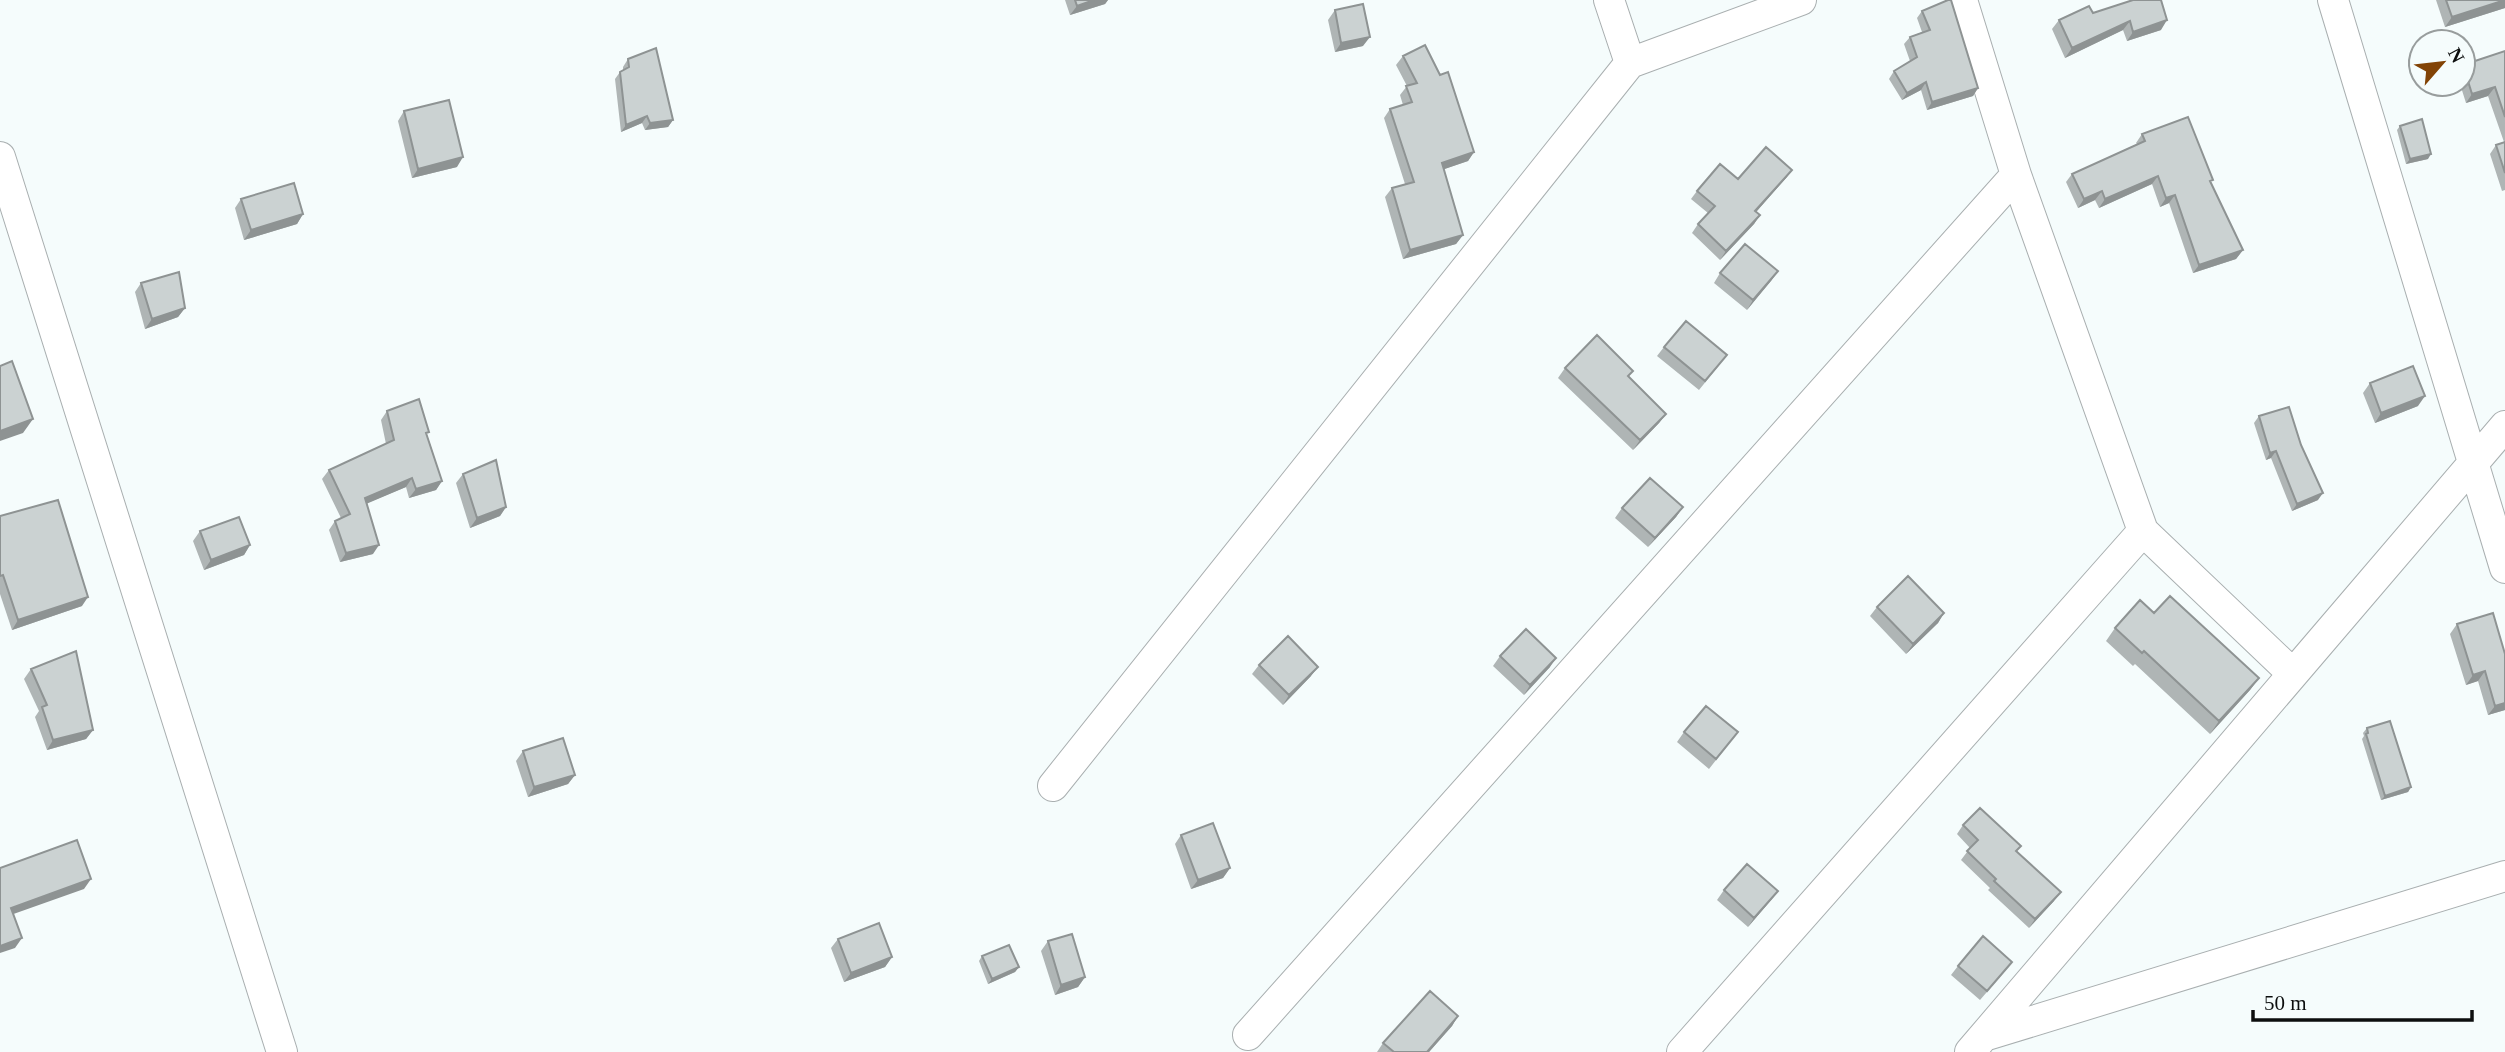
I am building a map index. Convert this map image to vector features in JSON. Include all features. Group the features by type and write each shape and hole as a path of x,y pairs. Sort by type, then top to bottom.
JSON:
{"street":[{"path":"1609,0 1630,63"},
{"path":"1053,786 1630,63 1801,0"},
{"path":"1962,0 2016,175 2143,531 2294,674"},
{"path":"2333,0 2505,568"},
{"path":"0,157 282,1052"},
{"path":"1248,1035 2016,175"},
{"path":"1977,1044 2505,426"},
{"path":"1682,1052 2143,531"},
{"path":"1977,1044 2505,876"}],"building":[{"path":"1075,0 1094,0 1077,6"},
{"path":"1951,0 1978,88 1932,102 1926,82 1907,93 1894,71 1917,57 1910,37 1930,30 1922,11"},
{"path":"2133,0 2161,0 2167,20 2133,32 2130,21 2072,48 2059,20 2089,6 2093,13"},
{"path":"2446,0 2505,0 2452,17"},
{"path":"1363,4 1370,37 1341,43 1335,10"},
{"path":"1425,45 1440,75 1448,72 1474,152 1442,163 1463,235 1410,250 1392,188 1414,182 1390,109 1412,102 1406,86 1417,83 1403,56"},
{"path":"656,48 673,120 650,123 647,116 626,125 620,72 629,67 628,59"},
{"path":"2505,51 2505,117 2495,87 2477,92 2477,60"},
{"path":"449,100 463,157 418,169 404,111"},
{"path":"2188,117 2213,180 2210,181 2243,250 2199,265 2175,195 2166,198 2158,176 2105,199 2102,191 2084,199 2072,174 2145,141 2142,134"},
{"path":"2422,119 2431,154 2410,159 2400,126"},
{"path":"2505,142 2505,173 2496,145"},
{"path":"1766,147 1792,170 1755,211 1760,215 1726,251 1698,224 1715,206 1697,191 1720,164 1738,179"},
{"path":"294,183 303,214 251,230 241,199"},
{"path":"1745,244 1778,271 1753,300 1720,273"},
{"path":"179,272 185,308 152,319 141,283"},
{"path":"1686,321 1727,355 1705,381 1664,347"},
{"path":"1597,335 1633,371 1628,376 1666,414 1640,440 1565,368"},
{"path":"12,361 33,419 0,431 0,366"},
{"path":"2413,366 2425,396 2381,413 2370,383"},
{"path":"419,399 429,432 426,433 442,481 416,489 412,478 365,498 379,545 346,553 335,521 350,514 329,470 394,440 387,411"},
{"path":"2289,407 2301,445 2323,493 2297,504 2276,451 2270,453 2259,416"},
{"path":"496,460 506,507 477,518 463,474"},
{"path":"1650,478 1683,507 1655,538 1622,508"},
{"path":"58,500 88,597 18,620 3,575 0,576 0,516"},
{"path":"239,517 250,545 211,560 200,531"},
{"path":"1908,576 1944,613 1913,644 1877,607"},
{"path":"2170,596 2259,678 2219,721 2144,651 2142,653 2115,628 2140,600 2154,613"},
{"path":"2493,613 2505,654 2505,703 2495,706 2485,671 2473,675 2457,624"},
{"path":"1526,629 1556,658 1530,685 1500,656"},
{"path":"1288,636 1318,667 1289,695 1259,665"},
{"path":"76,651 93,730 53,740 42,707 47,705 31,669"},
{"path":"1706,706 1738,732 1716,759 1684,732"},
{"path":"2390,721 2411,787 2385,796 2366,734 2367,728"},
{"path":"563,738 575,775 534,787 523,751"},
{"path":"1980,808 2021,846 2016,851 2061,892 2035,919 1994,881 1996,879 1967,851 1978,840 1963,825"},
{"path":"1213,823 1230,868 1198,880 1181,835"},
{"path":"77,840 91,879 11,908 22,938 0,946 0,868"},
{"path":"1747,864 1778,891 1754,918 1724,890"},
{"path":"879,923 892,957 851,973 838,939"},
{"path":"1072,934 1085,977 1061,985 1048,941"},
{"path":"1983,936 2012,962 1987,991 1958,966"},
{"path":"1009,945 1019,967 992,979 982,956"},
{"path":"1430,991 1458,1016 1427,1052 1394,1052 1383,1043"}]}
